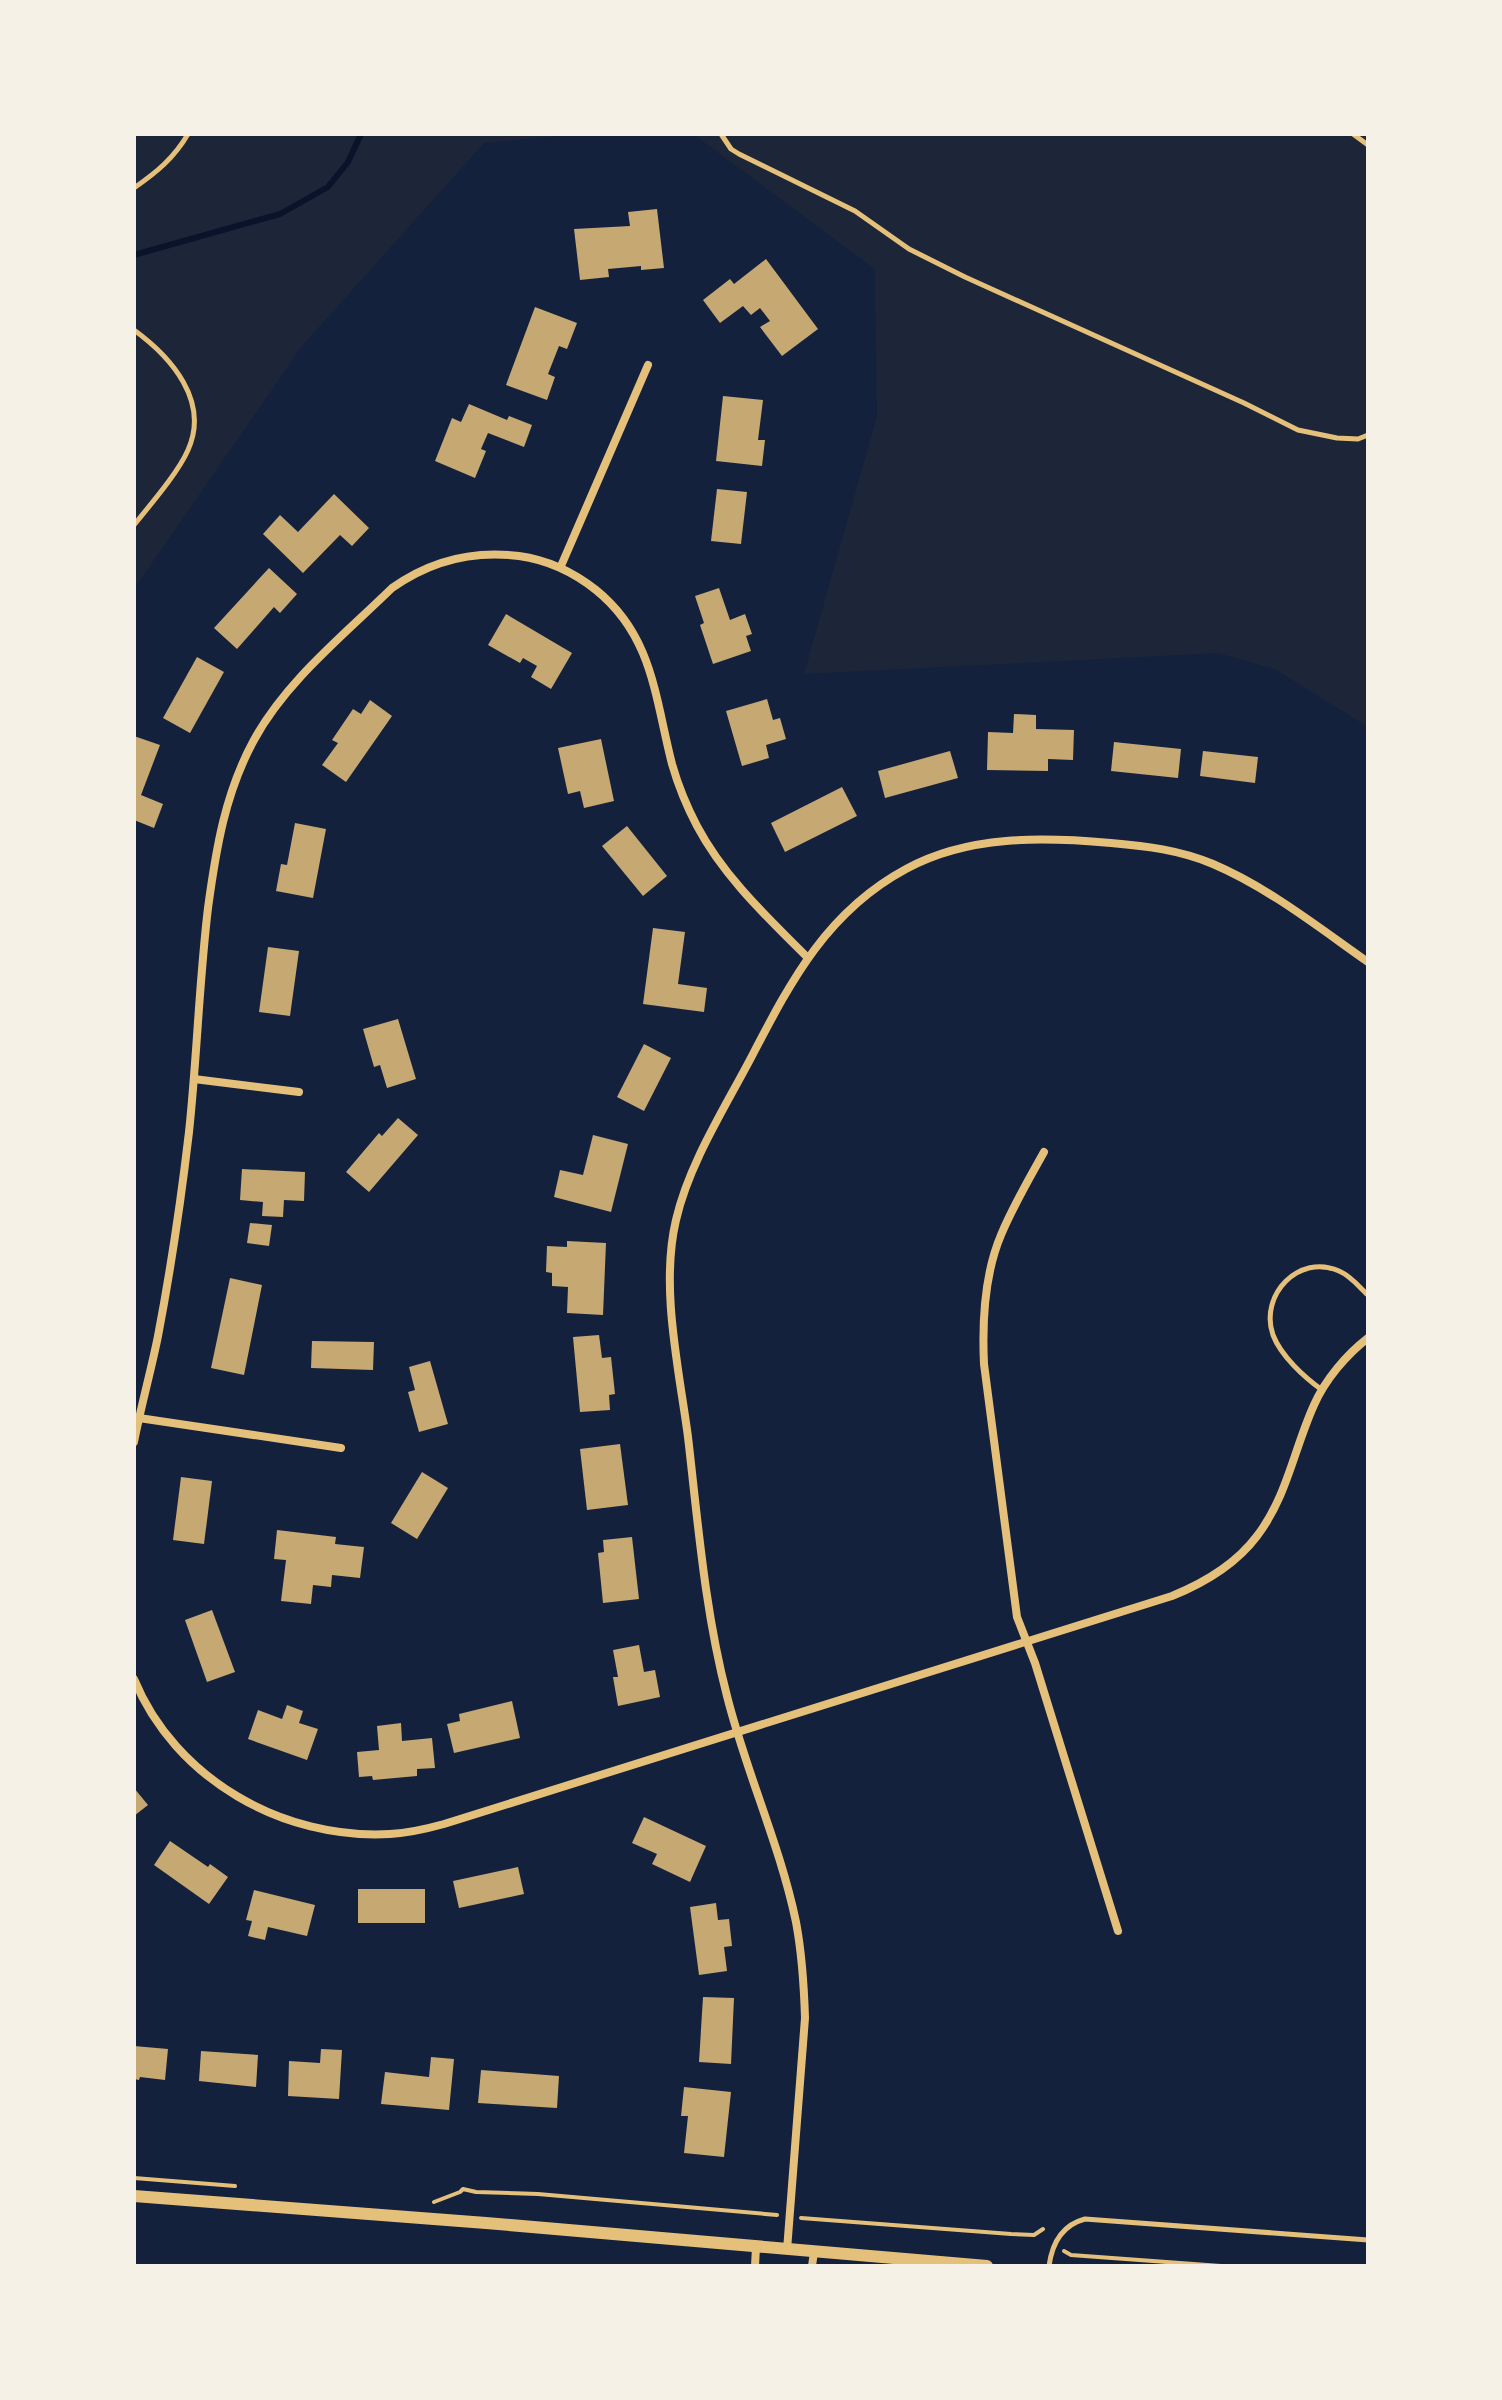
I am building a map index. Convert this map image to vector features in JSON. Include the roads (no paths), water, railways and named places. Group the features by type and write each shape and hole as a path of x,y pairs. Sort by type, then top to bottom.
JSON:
{"street":[{"path":"561,566 648,365"},
{"path":"134,1442 166,1290 183,1182 205,934 219,835 233,786 264,723 311,668 392,588 420,570 478,554 534,558 561,566 603,595 637,636 655,688 672,765 699,829 730,875 807,957"},
{"path":"787,2250 805,2018 801,1958 786,1884 717,1654 710,1606 669,1269 677,1216 697,1163 807,957 857,901 918,862 944,852 1026,839 1056,839 1154,847 1185,854 1211,863 1256,886 1368,962"},
{"path":"194,1079 299,1092"},
{"path":"1044,1152 995,1252 986,1291 984,1364 1017,1617 1035,1663 1118,1931"},
{"path":"134,1679 166,1735 190,1762 246,1802 293,1823 337,1832 391,1834 464,1819 1172,1596 1206,1580 1239,1556 1257,1537 1279,1498 1313,1406 1351,1353 1368,1338"},
{"path":"139,1418 341,1448"},
{"path":"134,2196 987,2266"},
{"path":"755,2266 756,2247"},
{"path":"812,2266 814,2252"}],"lane":[{"path":"134,188 165,166 188,134"},
{"path":"721,134 731,149 739,154 855,211 909,249 965,277 1298,430 1337,438 1358,439 1368,435"},
{"path":"1353,134 1368,145"},
{"path":"134,330 152,344 185,383 195,414 188,451 134,525"},
{"path":"1322,1390 1309,1381 1273,1336 1270,1321 1272,1301 1289,1277 1319,1267 1348,1276 1368,1295"},
{"path":"1049,2266 1054,2245 1073,2223 1090,2218 1368,2240"}],"waterway":[{"path":"134,255 280,214 328,187 348,162 361,134"}]}
